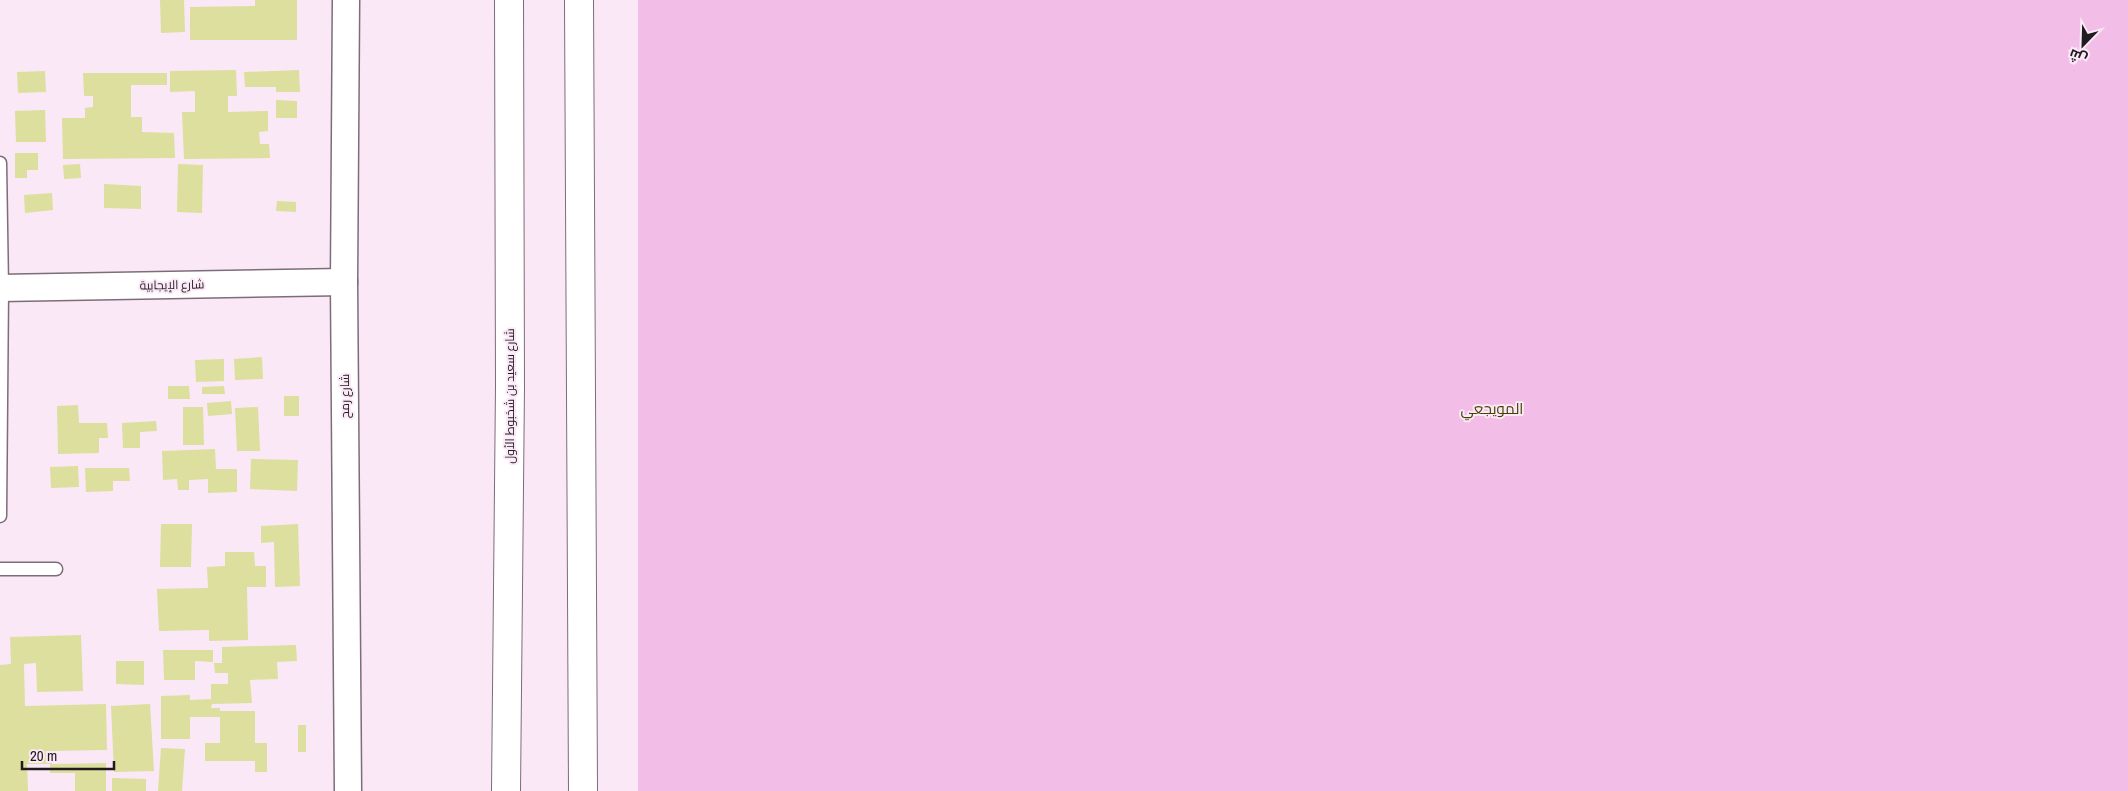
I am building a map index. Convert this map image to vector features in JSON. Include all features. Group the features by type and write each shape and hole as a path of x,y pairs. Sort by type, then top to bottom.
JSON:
{"main road":[{"name":"شارع سعيد بن شخبوط الأول","path":"506,791 510,386 509,0"},
{"path":"579,0 583,791"}],"street":[{"name":"شارع رمح","path":"346,0 344,282 348,791"},
{"name":"شارع الإيجابية","path":"1,288 344,282"}],"lane":[{"path":"0,162 0,516"},
{"path":"0,569 56,569"}],"shaded area":[{"path":"638,0 2128,0 2128,791 638,791"}],"building":[{"path":"160,0 184,0 185,32 161,33"},
{"path":"255,0 297,0 297,40 190,40 190,7 255,6"},
{"path":"236,70 237,96 228,96 228,112 268,111 268,131 259,132 260,144 269,144 270,158 184,159 182,112 195,112 195,91 170,92 170,71"},
{"path":"299,70 300,92 276,92 276,87 245,87 244,72"},
{"path":"45,71 46,92 18,93 17,72"},
{"path":"83,73 167,73 167,85 131,85 131,117 142,117 142,132 174,133 175,158 63,159 62,118 85,118 85,108 93,107 93,96 84,96"},
{"path":"276,100 297,101 297,118 276,118"},
{"path":"45,110 46,142 16,142 15,111"},
{"path":"15,153 38,153 38,170 27,170 27,178 15,178"},
{"path":"80,164 81,178 64,179 63,165"},
{"path":"178,164 203,165 202,213 177,212"},
{"path":"104,184 141,186 141,209 104,208"},
{"path":"52,193 53,210 25,213 24,195"},
{"path":"277,201 296,202 296,212 276,211"},
{"path":"262,357 263,379 235,380 234,359"},
{"path":"224,359 224,381 196,382 195,360"},
{"path":"168,386 189,386 190,399 168,399"},
{"path":"224,386 225,394 202,394 202,387"},
{"path":"284,396 299,396 299,416 284,416"},
{"path":"231,401 232,414 208,416 207,403"},
{"path":"78,405 79,423 107,423 108,438 99,438 99,453 58,454 57,406"},
{"path":"183,407 203,407 204,445 183,445"},
{"path":"258,407 260,451 237,451 235,408"},
{"path":"156,421 157,431 140,432 140,448 123,448 122,423"},
{"path":"215,449 216,469 237,469 237,492 208,493 208,479 189,480 189,490 178,490 177,479 163,480 162,451"},
{"path":"251,459 298,460 297,491 250,489"},
{"path":"78,466 79,487 51,488 50,467"},
{"path":"85,468 129,468 130,481 113,481 113,491 86,492"},
{"path":"161,524 192,524 191,567 160,567"},
{"path":"298,524 300,586 275,587 274,542 261,543 261,526"},
{"path":"225,552 254,552 255,566 266,566 266,587 247,587 248,640 209,641 209,630 159,631 157,589 208,588 207,567 225,566"},
{"path":"81,635 83,691 37,692 36,663 24,664 25,706 106,704 107,750 51,751 52,764 106,763 106,791 75,791 75,773 50,773 50,764 27,764 28,791 0,791 0,665 11,664 10,637"},
{"path":"296,645 297,661 277,662 278,679 250,680 252,703 212,704 211,708 220,708 220,711 255,711 255,743 267,743 267,772 255,772 255,761 205,761 205,743 220,743 220,717 190,717 190,739 161,739 161,696 190,695 190,700 211,699 211,684 228,684 228,673 215,673 214,663 222,663 222,647"},
{"path":"163,650 213,650 213,662 195,661 195,680 164,680"},
{"path":"116,661 144,661 144,685 116,684"},
{"path":"150,704 154,771 114,772 111,706"},
{"path":"298,725 306,725 306,752 298,752"},
{"path":"161,748 185,749 182,791 158,791"},
{"path":"112,778 146,779 146,791 112,791"}],"district":[{"name":"المويجعي","path":"1492,409"}]}
